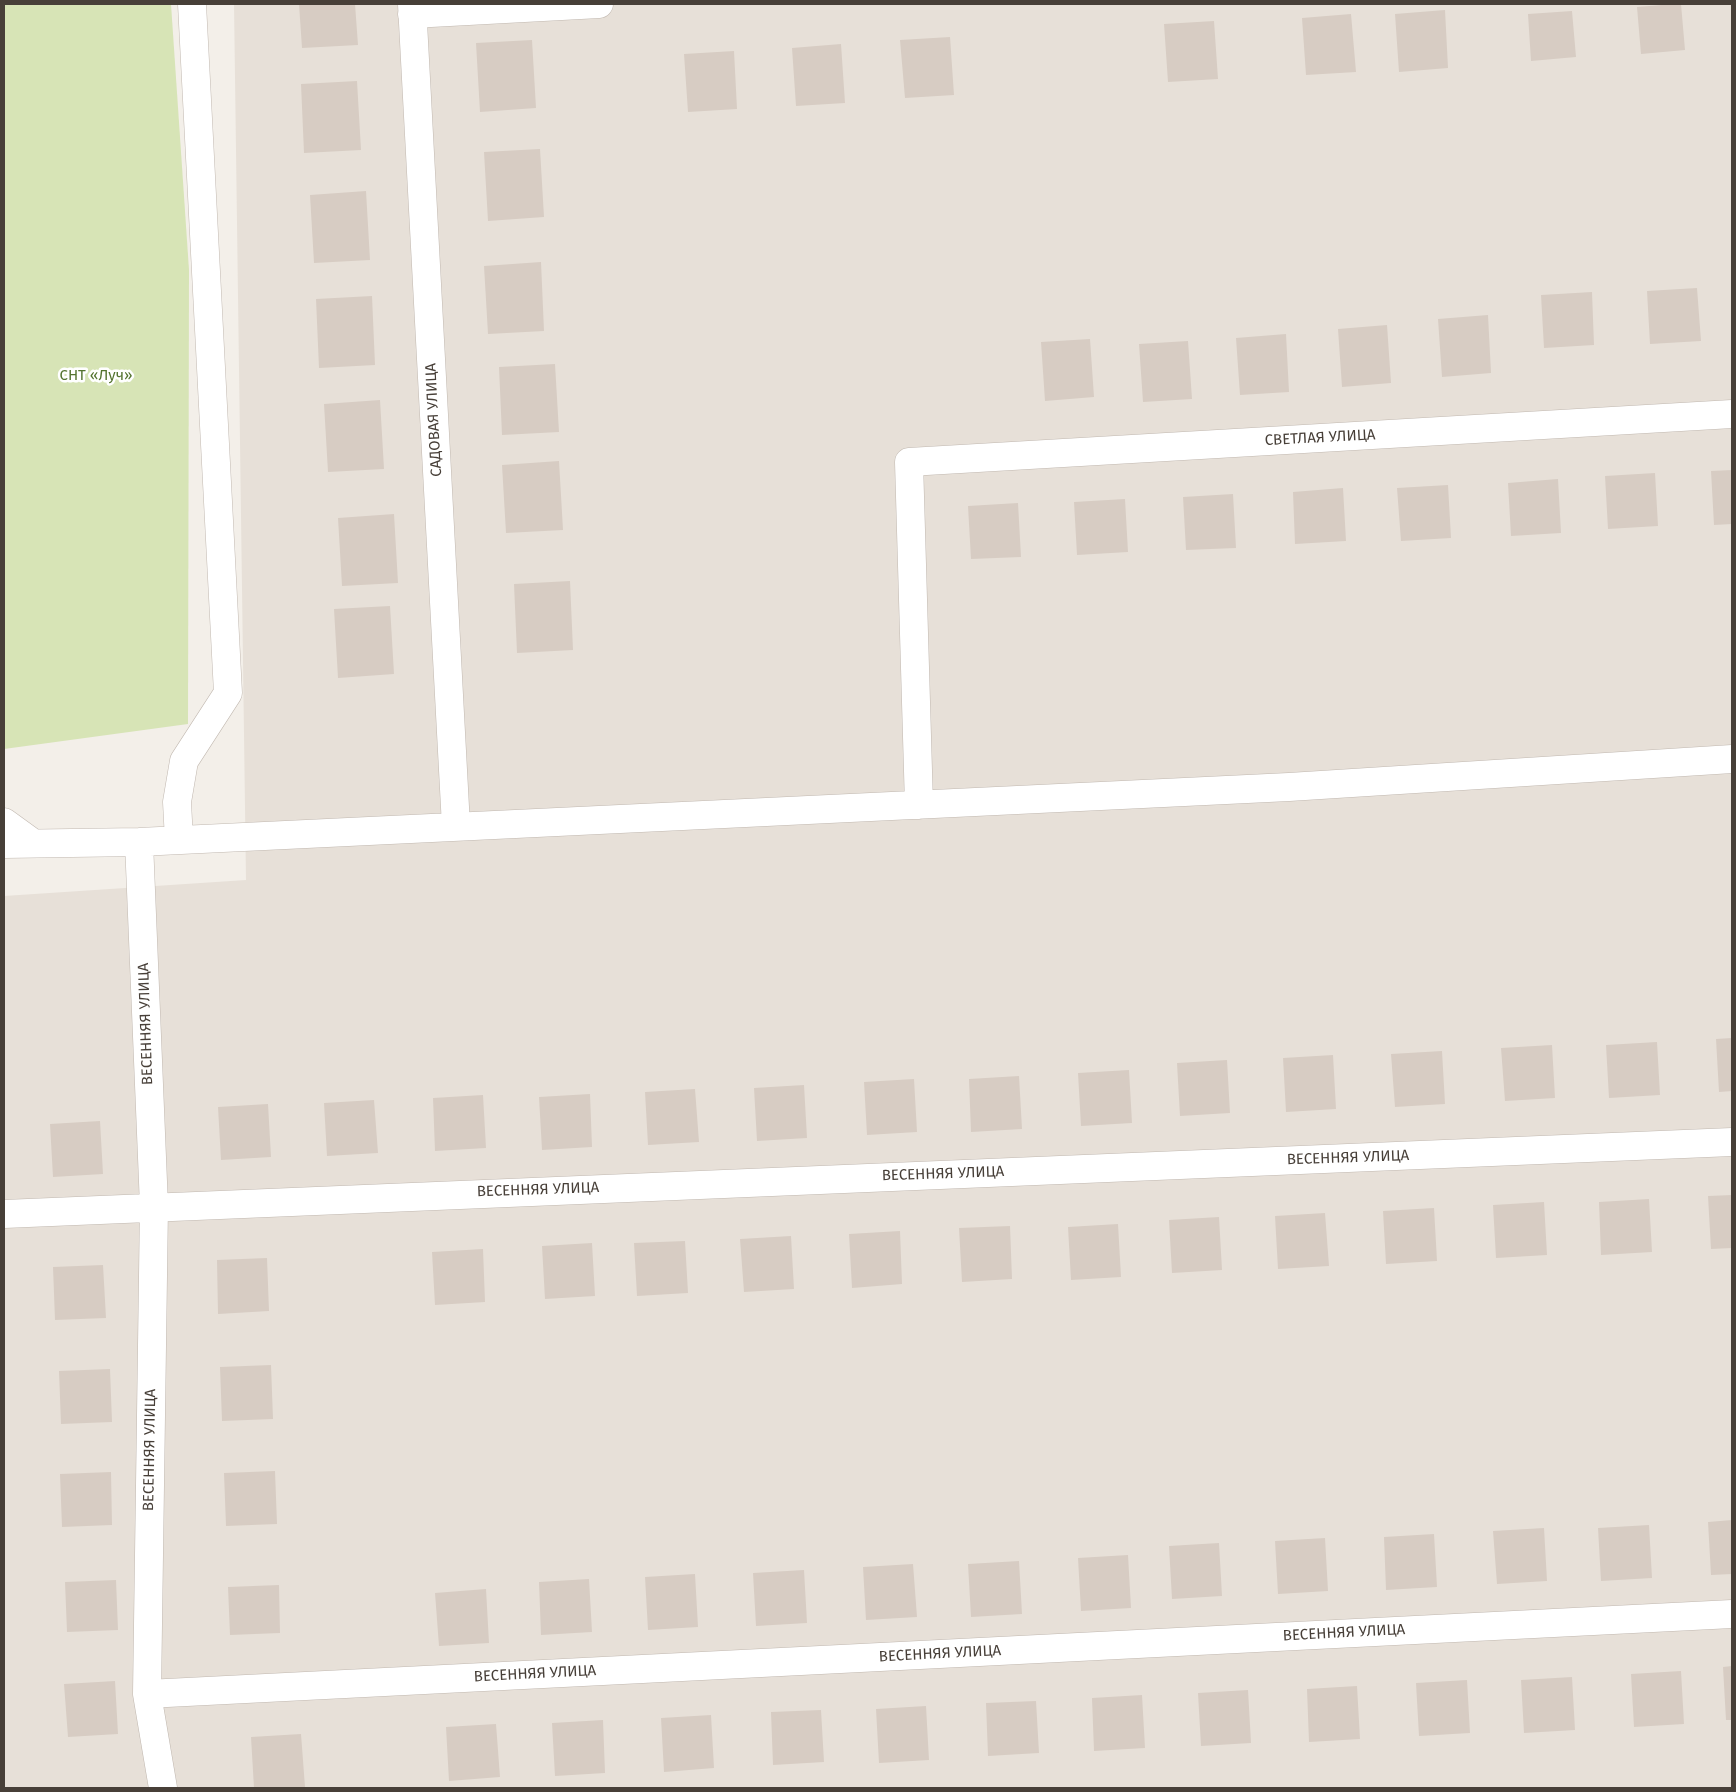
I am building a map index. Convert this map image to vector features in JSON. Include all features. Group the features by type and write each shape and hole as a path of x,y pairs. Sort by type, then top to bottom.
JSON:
{"street":[{"path":"179,840 177,802 184,762 228,693 192,4"},
{"name":"САДОВАЯ УЛИЦА","path":"456,826 412,9 599,4"},
{"name":"СВЕТЛАЯ УЛИЦА","path":"919,805 909,462 1732,414"},
{"path":"4,844 139,842 1289,787 1732,759"},
{"path":"4,822 33,843"},
{"name":"ВЕСЕННЯЯ УЛИЦА","path":"139,842 154,1206 147,1694 163,1788"},
{"name":"ВЕСЕННЯЯ УЛИЦА","path":"4,1214 154,1206 1732,1142"},
{"name":"ВЕСЕННЯЯ УЛИЦА","path":"147,1694 1732,1614"}],"shaded area":[{"path":"234,4 1732,4 1732,1788 4,1788 4,896 246,880"}],"green space":[{"name":"СНТ «Луч»","path":"4,4 171,4 189,270 188,724 4,749"}],"building":[{"path":"299,4 355,4 358,45 302,48"},
{"path":"1681,4 1685,50 1641,54 1637,7"},
{"path":"1445,10 1448,68 1399,72 1395,14"},
{"path":"1572,11 1576,57 1531,61 1528,14"},
{"path":"1351,14 1356,72 1306,75 1302,18"},
{"path":"1214,21 1218,79 1168,82 1164,24"},
{"path":"950,37 954,95 905,98 900,40"},
{"path":"532,40 536,108 480,112 476,43"},
{"path":"841,44 845,103 796,106 792,48"},
{"path":"734,51 737,109 688,112 684,54"},
{"path":"357,81 361,150 304,153 301,84"},
{"path":"540,149 544,217 488,221 484,152"},
{"path":"366,191 370,260 314,263 310,195"},
{"path":"541,262 544,331 488,334 484,266"},
{"path":"1697,288 1701,341 1650,344 1647,291"},
{"path":"1592,292 1594,345 1544,348 1541,295"},
{"path":"372,296 375,365 319,368 316,299"},
{"path":"1488,315 1491,373 1442,377 1438,319"},
{"path":"1387,325 1391,383 1342,387 1338,329"},
{"path":"1286,334 1289,392 1240,395 1236,338"},
{"path":"1090,339 1094,397 1045,401 1041,342"},
{"path":"1188,341 1192,399 1143,402 1139,344"},
{"path":"555,364 559,432 502,435 499,367"},
{"path":"380,400 384,469 328,472 324,404"},
{"path":"559,461 563,530 506,533 502,465"},
{"path":"1732,470 1732,524 1714,525 1711,471"},
{"path":"1655,473 1658,526 1608,529 1605,476"},
{"path":"1558,479 1561,533 1511,536 1508,483"},
{"path":"1448,485 1451,538 1401,541 1397,488"},
{"path":"1343,488 1346,541 1295,544 1293,492"},
{"path":"1233,494 1236,548 1186,550 1183,497"},
{"path":"1125,499 1128,552 1077,555 1074,502"},
{"path":"1018,503 1021,557 971,559 968,506"},
{"path":"394,514 398,583 342,586 338,518"},
{"path":"570,581 573,650 517,653 514,584"},
{"path":"390,606 394,674 338,678 334,609"},
{"path":"1732,1038 1732,1091 1719,1092 1716,1039"},
{"path":"1657,1042 1660,1095 1609,1098 1606,1045"},
{"path":"1552,1045 1555,1098 1505,1101 1501,1048"},
{"path":"1442,1051 1445,1104 1395,1107 1391,1054"},
{"path":"1333,1055 1336,1109 1286,1112 1283,1058"},
{"path":"1227,1060 1230,1113 1180,1116 1177,1063"},
{"path":"1129,1070 1132,1123 1081,1126 1078,1073"},
{"path":"1019,1076 1022,1129 971,1132 969,1079"},
{"path":"914,1079 917,1132 867,1135 864,1082"},
{"path":"804,1085 807,1138 757,1141 754,1088"},
{"path":"695,1089 699,1142 648,1145 645,1092"},
{"path":"590,1094 592,1147 542,1150 539,1097"},
{"path":"483,1095 486,1148 435,1151 433,1098"},
{"path":"374,1100 378,1153 327,1156 324,1103"},
{"path":"268,1104 271,1157 221,1160 218,1107"},
{"path":"100,1121 103,1174 53,1177 50,1124"},
{"path":"1732,1195 1732,1248 1711,1249 1708,1196"},
{"path":"1649,1199 1652,1252 1601,1255 1599,1202"},
{"path":"1544,1202 1547,1255 1496,1258 1493,1205"},
{"path":"1434,1208 1437,1261 1386,1264 1383,1211"},
{"path":"1325,1213 1329,1266 1278,1269 1275,1216"},
{"path":"1219,1217 1222,1270 1172,1273 1169,1220"},
{"path":"1118,1224 1121,1277 1071,1280 1068,1227"},
{"path":"1010,1226 1012,1279 962,1282 959,1228"},
{"path":"900,1231 902,1284 852,1288 849,1234"},
{"path":"791,1236 794,1289 744,1292 740,1239"},
{"path":"685,1241 688,1293 637,1296 634,1243"},
{"path":"592,1243 595,1296 545,1299 542,1246"},
{"path":"483,1249 485,1302 435,1305 432,1252"},
{"path":"267,1258 269,1311 218,1314 217,1260"},
{"path":"103,1265 106,1318 55,1320 53,1267"},
{"path":"271,1365 273,1419 222,1421 220,1367"},
{"path":"110,1369 112,1422 61,1424 59,1371"},
{"path":"275,1471 277,1524 226,1526 224,1473"},
{"path":"111,1472 112,1525 62,1527 60,1474"},
{"path":"1732,1520 1732,1574 1711,1575 1708,1522"},
{"path":"1649,1525 1652,1578 1601,1581 1598,1528"},
{"path":"1544,1528 1547,1581 1497,1584 1493,1531"},
{"path":"1434,1534 1437,1587 1386,1590 1384,1537"},
{"path":"1325,1538 1328,1591 1278,1594 1275,1541"},
{"path":"1219,1543 1222,1596 1172,1599 1169,1546"},
{"path":"1128,1555 1131,1608 1081,1611 1078,1558"},
{"path":"1019,1561 1022,1614 971,1617 968,1564"},
{"path":"913,1564 917,1617 866,1620 863,1567"},
{"path":"804,1570 807,1623 756,1626 753,1573"},
{"path":"695,1574 698,1627 648,1630 645,1577"},
{"path":"589,1579 592,1632 541,1635 539,1582"},
{"path":"116,1580 118,1630 67,1632 65,1582"},
{"path":"279,1585 280,1633 230,1635 228,1587"},
{"path":"486,1589 489,1643 439,1646 435,1593"},
{"path":"1732,1666 1732,1720 1726,1720 1723,1667"},
{"path":"1681,1671 1684,1724 1634,1727 1631,1674"},
{"path":"1572,1677 1575,1730 1524,1733 1521,1680"},
{"path":"1467,1680 1470,1733 1419,1736 1416,1683"},
{"path":"115,1681 118,1734 68,1737 64,1684"},
{"path":"1357,1686 1360,1739 1309,1742 1307,1689"},
{"path":"1248,1690 1251,1743 1201,1746 1198,1693"},
{"path":"1142,1695 1145,1748 1094,1751 1092,1698"},
{"path":"1036,1701 1039,1753 988,1756 986,1703"},
{"path":"926,1706 929,1760 879,1763 876,1709"},
{"path":"821,1710 824,1762 773,1765 771,1712"},
{"path":"711,1715 714,1768 664,1772 661,1718"},
{"path":"603,1720 605,1773 555,1776 552,1723"},
{"path":"496,1724 500,1777 449,1781 446,1727"},
{"path":"301,1734 305,1787 254,1788 251,1737"}]}
